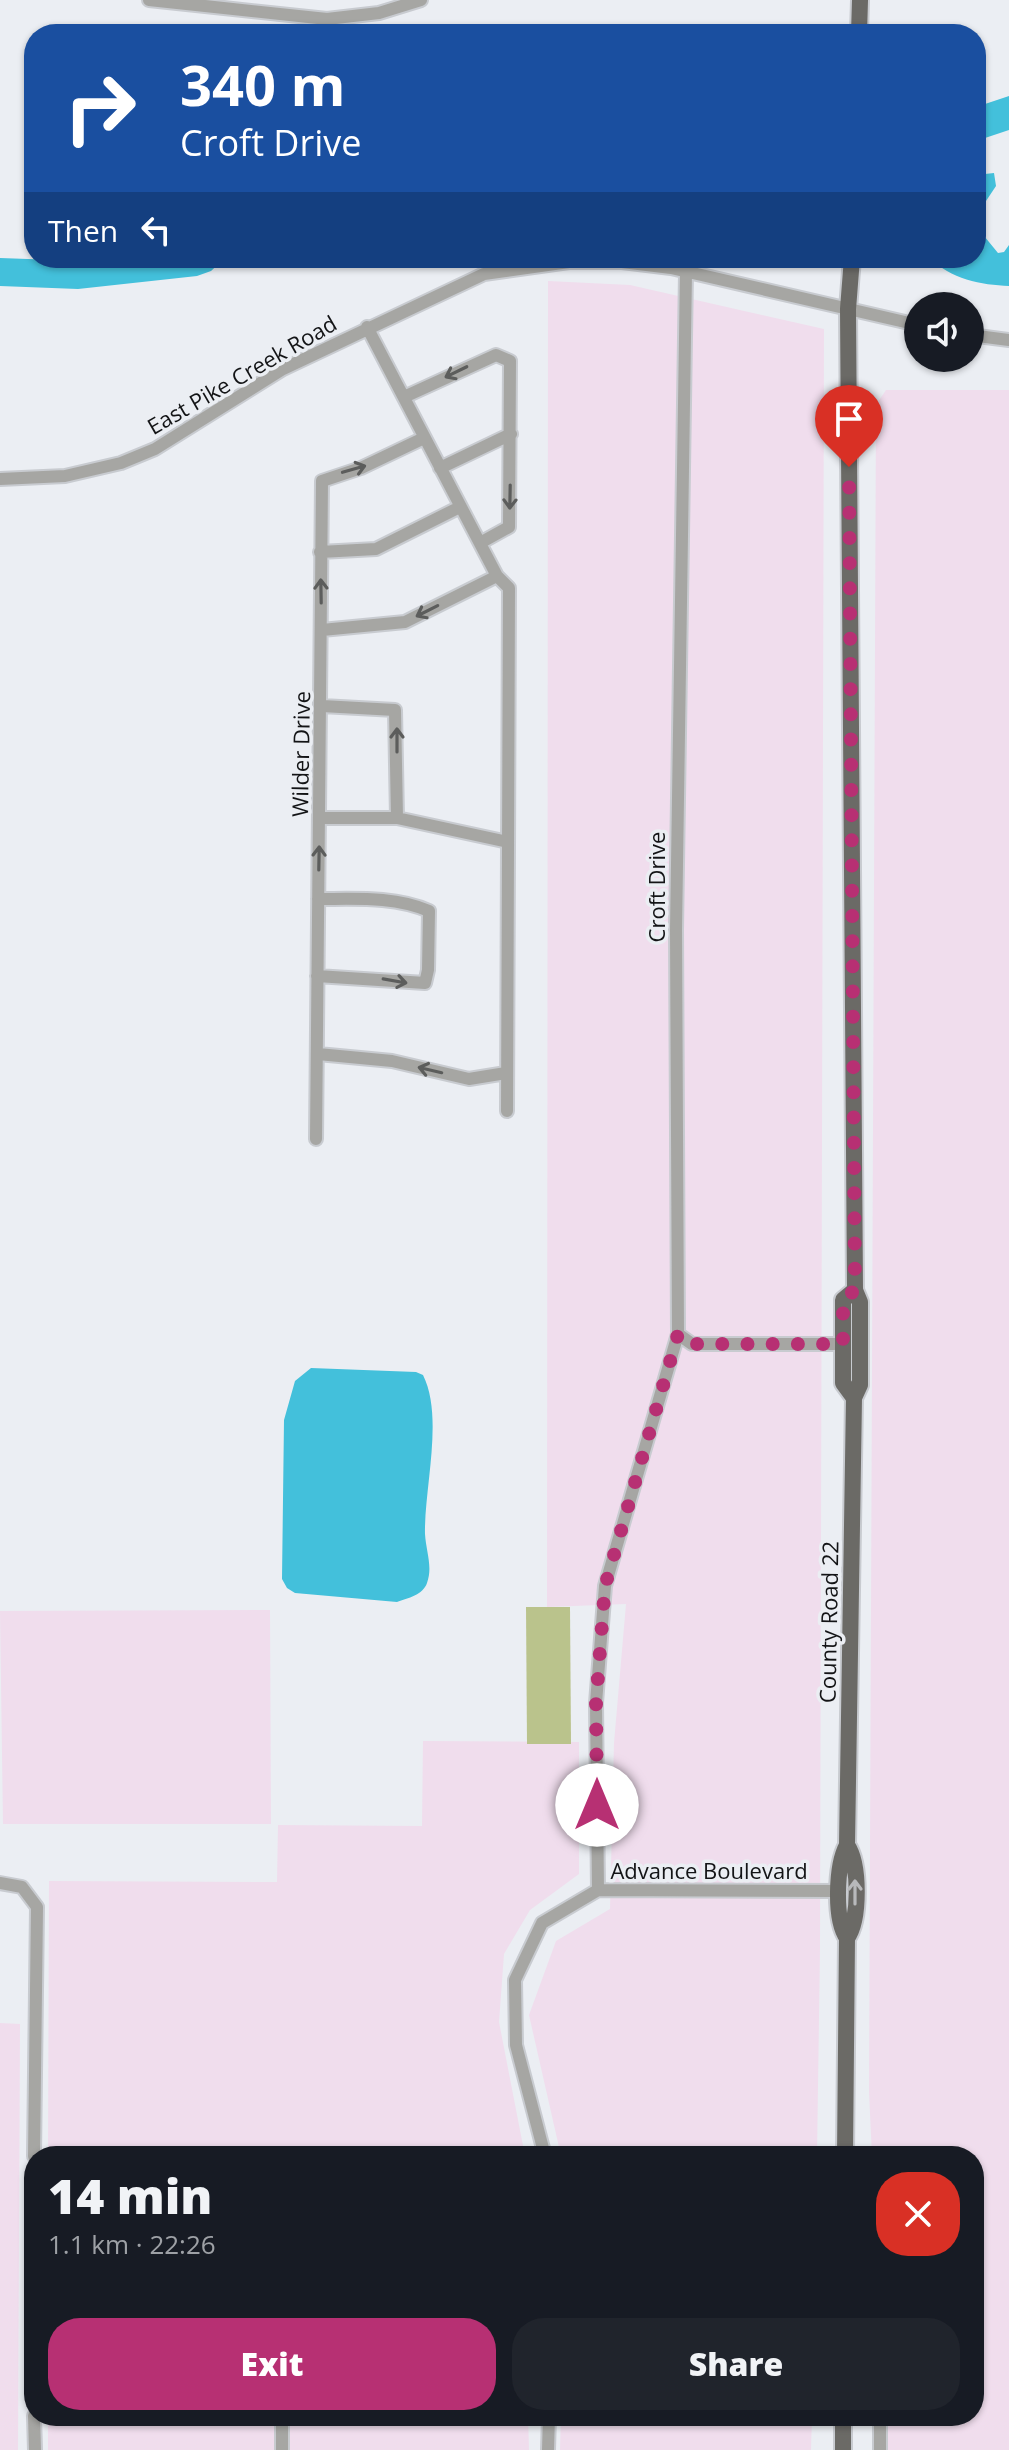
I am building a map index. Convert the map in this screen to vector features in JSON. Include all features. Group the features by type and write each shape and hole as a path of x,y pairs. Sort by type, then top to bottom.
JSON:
{"main road":[{"path":"859,24 860,0"},
{"name":"County Road 22","path":"847,1938 839,1927 840,1857 847,1845 854,1398 860,1385 860,1302 855,1290 848,309 851,268"},
{"name":"County Road 22","path":"854,1398 843,1383 843,1300 855,1290"},
{"name":"County Road 22","path":"845,2146 847,1938 855,1927 856,1871 856,1858 847,1845"},
{"path":"843,2426 843,2450"}],"street":[{"path":"149,0 327,19 379,13 421,0"},
{"name":"East Pike Creek Road","path":"0,479 65,476 121,463 155,449 283,369 367,327 484,274 526,268"},
{"name":"East Pike Creek Road","path":"660,268 904,322"},
{"name":"Croft Drive","path":"598,1890 596,1703 605,1586 678,1334 676,930 686,272"},
{"path":"367,327 497,576 509,588 507,1111"},
{"path":"984,337 1009,340"},
{"path":"404,397 496,355 510,361 509,527 480,543"},
{"path":"440,468 511,434"},
{"name":"Wilder Drive","path":"316,1139 322,481 361,468 424,438"},
{"path":"320,552 376,549 460,507"},
{"path":"322,630 405,622 497,576"},
{"path":"322,706 395,710 397,818"},
{"path":"320,818 397,818 508,842"},
{"path":"317,976 425,983 429,911 376,899 318,899"},
{"path":"318,1054 392,1061 469,1079 506,1073"},
{"path":"678,1334 692,1344 843,1344"},
{"path":"0,1883 22,1887 37,1907 34,2146"},
{"name":"Advance Boulevard","path":"542,2146 516,2045 515,1980 542,1923 598,1890 840,1891"},
{"path":"34,2426 35,2450"},
{"path":"282,2426 282,2450"},
{"path":"548,2450 549,2426"},
{"path":"880,2426 880,2450"}],"shaded area":[{"path":"548,281 630,285 824,329 817,2146 559,2146 529,2015 556,1941 610,1909 614,1743 626,1604 547,1607"},
{"path":"886,390 1009,390 1009,2450 886,2450 885,2426 984,2426 984,2146 872,2146 869,2092 876,405"},
{"path":"270,1610 271,1824 3,1824 0,1611"},
{"path":"423,1741 579,1742 579,1874 530,1910 504,1954 499,2022 523,2146 48,2146 49,1881 277,1882 278,1825 422,1826"},
{"path":"0,2023 20,2024 18,2450 0,2450"},
{"path":"48,2426 528,2426 529,2450 48,2450"},
{"path":"561,2426 812,2426 811,2450 560,2450"}],"green space":[{"path":"526,1607 570,1607 571,1744 527,1744"}],"water":[{"path":"1009,96 1009,130 986,138 986,104"},
{"path":"994,173 996,186 986,201 986,174"},
{"path":"986,238 998,253 1004,252 1009,245 1009,286 967,280 942,268 986,268"},
{"path":"0,258 24,259 24,268 214,268 197,276 78,289 0,286"},
{"path":"311,1368 416,1372 423,1375 429,1392 433,1432 425,1516 429,1577 425,1587 415,1596 397,1602 295,1593 287,1588 282,1579 284,1420 295,1381"}],"route":[{"path":"597,1805 596,1703 605,1586 678,1334 692,1344 843,1344 843,1300 855,1290 849,467"}]}
